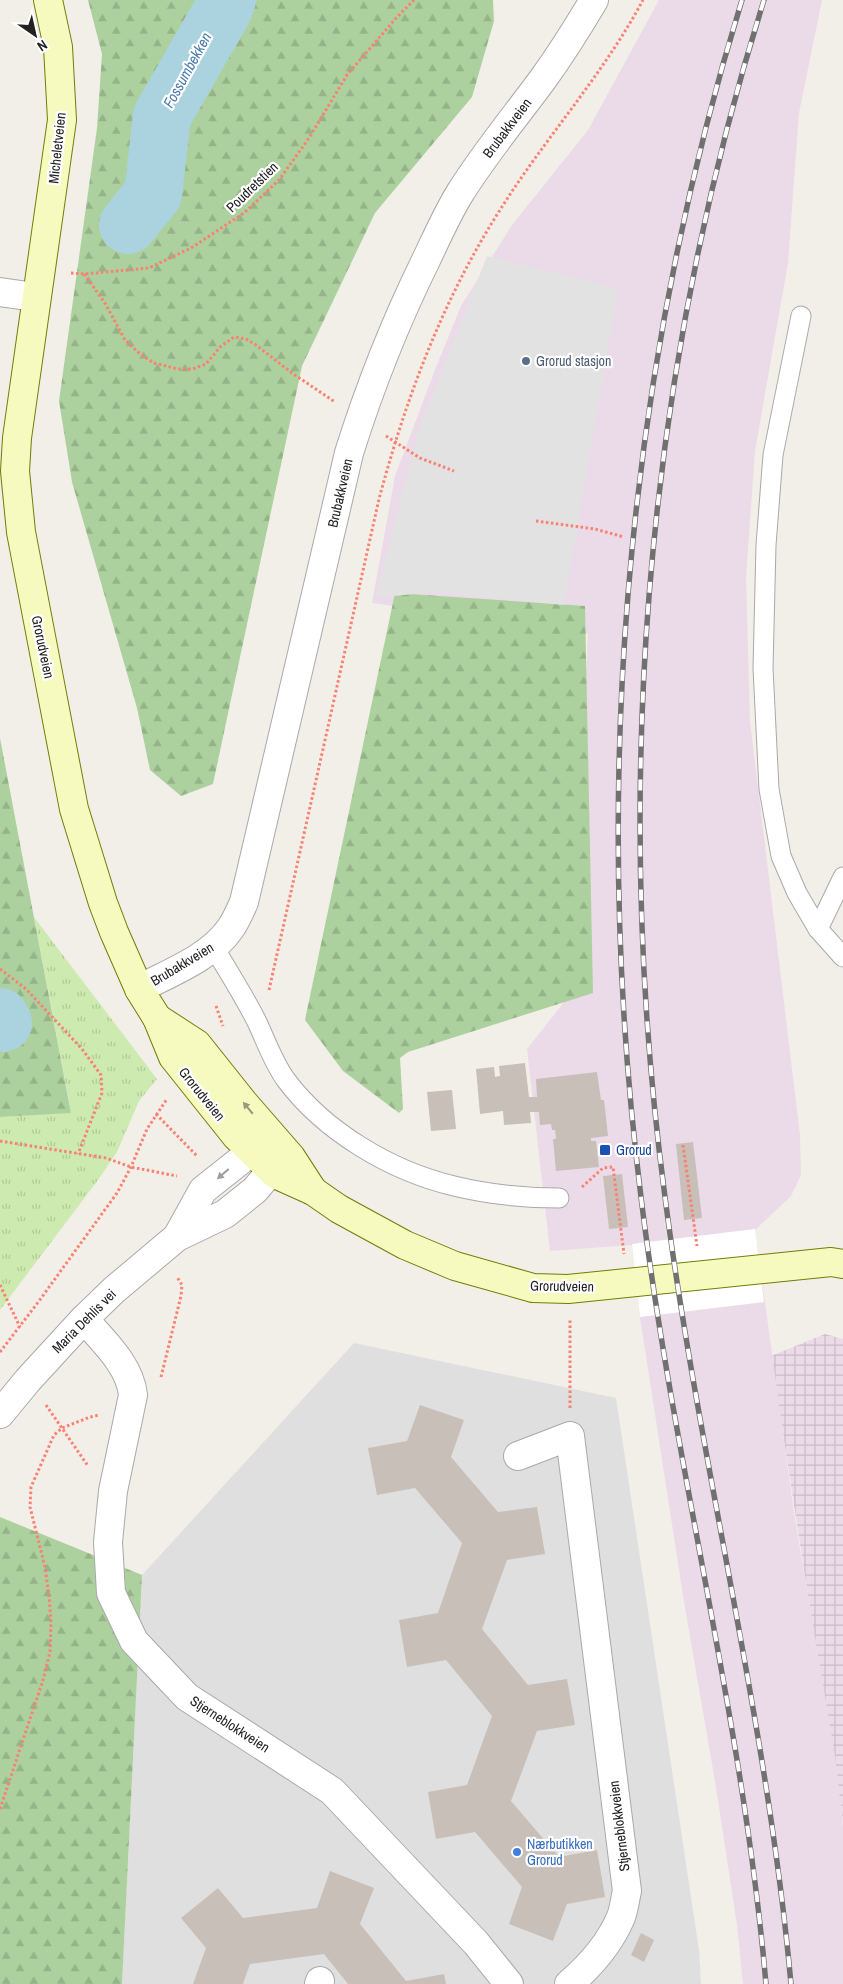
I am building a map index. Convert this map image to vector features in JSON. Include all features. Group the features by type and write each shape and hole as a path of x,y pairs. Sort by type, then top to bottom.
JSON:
{"main road":[{"name":"Micheletveien","path":"36,297 62,120 58,47 48,0"},
{"name":"Grorudveien","path":"36,297 17,438 16,471 20,532 74,809 102,903 140,989 156,1018 173,1058 222,1120 271,1171 313,1191 372,1229 404,1246 456,1266 533,1288 568,1289 600,1287 839,1262"},
{"name":"Grorudveien","path":"156,1018 197,1044 244,1103 291,1157 313,1191"}],"street":[{"name":"Brubakkveien","path":"140,989 191,962 213,946 229,930 244,902 250,885 340,490 360,419 391,334 407,296 445,219 471,177 543,79 594,0"},
{"path":"0,292 36,297"},
{"name":"Maria Dehlis vei","path":"0,1414 28,1380 84,1319 114,1290 177,1237 225,1214 254,1190 271,1171 277,1159 280,1145 263,1146 251,1152 203,1190 177,1237"},
{"name":"Stjerneblokkveien","path":"84,1319 126,1371 132,1382 131,1409 113,1490 108,1542 111,1593 134,1641 188,1698 332,1791 476,1943 509,1984"},
{"path":"518,1456 570,1436"},
{"name":"Stjerneblokkveien","path":"569,1984 585,1970 609,1940 622,1916 627,1891 570,1436"}],"lane":[{"path":"801,316 773,455 766,545 763,668 769,789 781,856 797,893 818,929 843,957"},
{"path":"818,929 843,877"},
{"path":"213,946 256,1021 272,1056 286,1079 320,1115 364,1148 390,1163 424,1177 455,1186 532,1198 559,1198"}],"path":[{"name":"Poudretstien","path":"63,272 84,274 149,268 191,248 244,213 279,180 309,138 347,75 414,0"},
{"path":"256,1021 262,1012 268,993 379,500 394,442 427,350 458,283 480,243 516,185 594,79 643,0"},
{"path":"84,274 105,303 125,340 140,354 154,363 178,369 193,369 206,364 220,347 234,337 246,339 292,373 394,442 420,458 454,471"},
{"path":"536,521 595,529 624,537"},
{"path":"0,969 32,996 82,1049 100,1075 102,1093 78,1154"},
{"path":"212,999 220,1014 225,1033"},
{"path":"0,1352 117,1193 132,1167 147,1129 156,1114 173,1094"},
{"path":"156,1114 201,1160"},
{"path":"0,1142 106,1158 132,1167 173,1174 180,1178"},
{"path":"683,1145 698,1248"},
{"path":"559,1198 579,1189 603,1168 613,1167 624,1256"},
{"path":"131,1409 154,1399 181,1296 182,1285 177,1277"},
{"path":"0,1285 20,1327"},
{"path":"570,1313 570,1436"},
{"path":"28,1380 90,1470 99,1480 113,1490"},
{"path":"0,1810 43,1680 50,1652 51,1623 49,1596 45,1567 30,1508 31,1487 54,1435 62,1428"}],"shaded area":[{"path":"659,0 822,0 799,113 788,263 755,451 746,578 750,721 800,1135 801,1175 791,1196 755,1230 794,1513 835,1755 843,1826 843,1984 743,1984 737,1925 715,1781 684,1602 640,1317 632,1245 550,1251 527,1049 572,992 588,634 372,603 395,476 461,306 512,225 588,130"},
{"name":"Grorud stasjon","path":"487,256 618,289 564,605 433,592 376,598 418,433"},
{"path":"825,1334 843,1339 843,1822 771,1356"},
{"path":"354,1343 616,1398 699,1950 701,1984 122,1984 142,1575"}],"green space":[{"path":"88,0 493,0 494,21 472,97 375,213 302,366 213,784 181,796 150,770 137,708 72,482 59,401 97,128 102,54"},
{"path":"395,593 585,606 593,993 408,1052 400,1058 403,1109 399,1113 343,1071 305,1020"},
{"path":"0,738 71,1113 0,1117"},
{"path":"34,917 157,1079 139,1101 117,1152 98,1180 0,1310 0,1117 71,1112"},
{"path":"0,1517 142,1575 122,1984 0,1984"}],"pier":[{"path":"755,1229 764,1302 640,1317 632,1244"}],"building":[{"path":"525,1063 529,1097 537,1097 536,1079 597,1072 601,1100 604,1100 608,1136 591,1138 591,1141 596,1141 599,1167 556,1171 553,1139 556,1139 555,1130 552,1130 551,1124 540,1125 539,1112 530,1112 531,1123 504,1125 503,1111 480,1114 476,1069 494,1067 495,1077 500,1076 499,1066"},
{"path":"452,1090 456,1129 431,1131 427,1092"},
{"path":"693,1142 702,1218 684,1220 676,1144"},
{"path":"622,1174 628,1227 609,1229 603,1176"},
{"path":"420,1405 464,1420 451,1457 498,1512 537,1507 545,1554 507,1560 482,1629 528,1685 567,1679 575,1725 537,1731 511,1801 559,1857 597,1850 605,1897 567,1904 553,1941 509,1924 522,1887 475,1832 436,1839 428,1792 467,1785 492,1716 446,1660 407,1667 399,1620 438,1613 462,1543 415,1488 377,1495 368,1448 407,1441"},
{"path":"330,1871 374,1888 360,1924 406,1981 444,1974 446,1984 348,1984 324,1954 250,1964 243,1984 193,1984 206,1948 181,1918 218,1888 243,1918 317,1908"},
{"path":"641,1933 654,1940 644,1962 631,1955"}],"waterway":[{"name":"Fossumbekken","path":"128,225 153,194 162,116 227,0"},
{"name":"Fossumbekken","path":"0,1017 3,1023"}],"railway":[{"path":"742,0 701,146 669,293 645,442 628,593 620,744 619,895 626,1047 641,1197 671,1394 741,1786 766,1984"},
{"path":"764,0 723,145 690,293 666,443 649,593 641,745 641,896 649,1047 665,1197 679,1296 766,1786 791,1984"}],"place":[{"name":"Grorud stasjon","path":"526,361"},
{"name":"Grorud","path":"605,1150"},
{"name":"Nærbutikken Grorud","path":"517,1852"}]}
